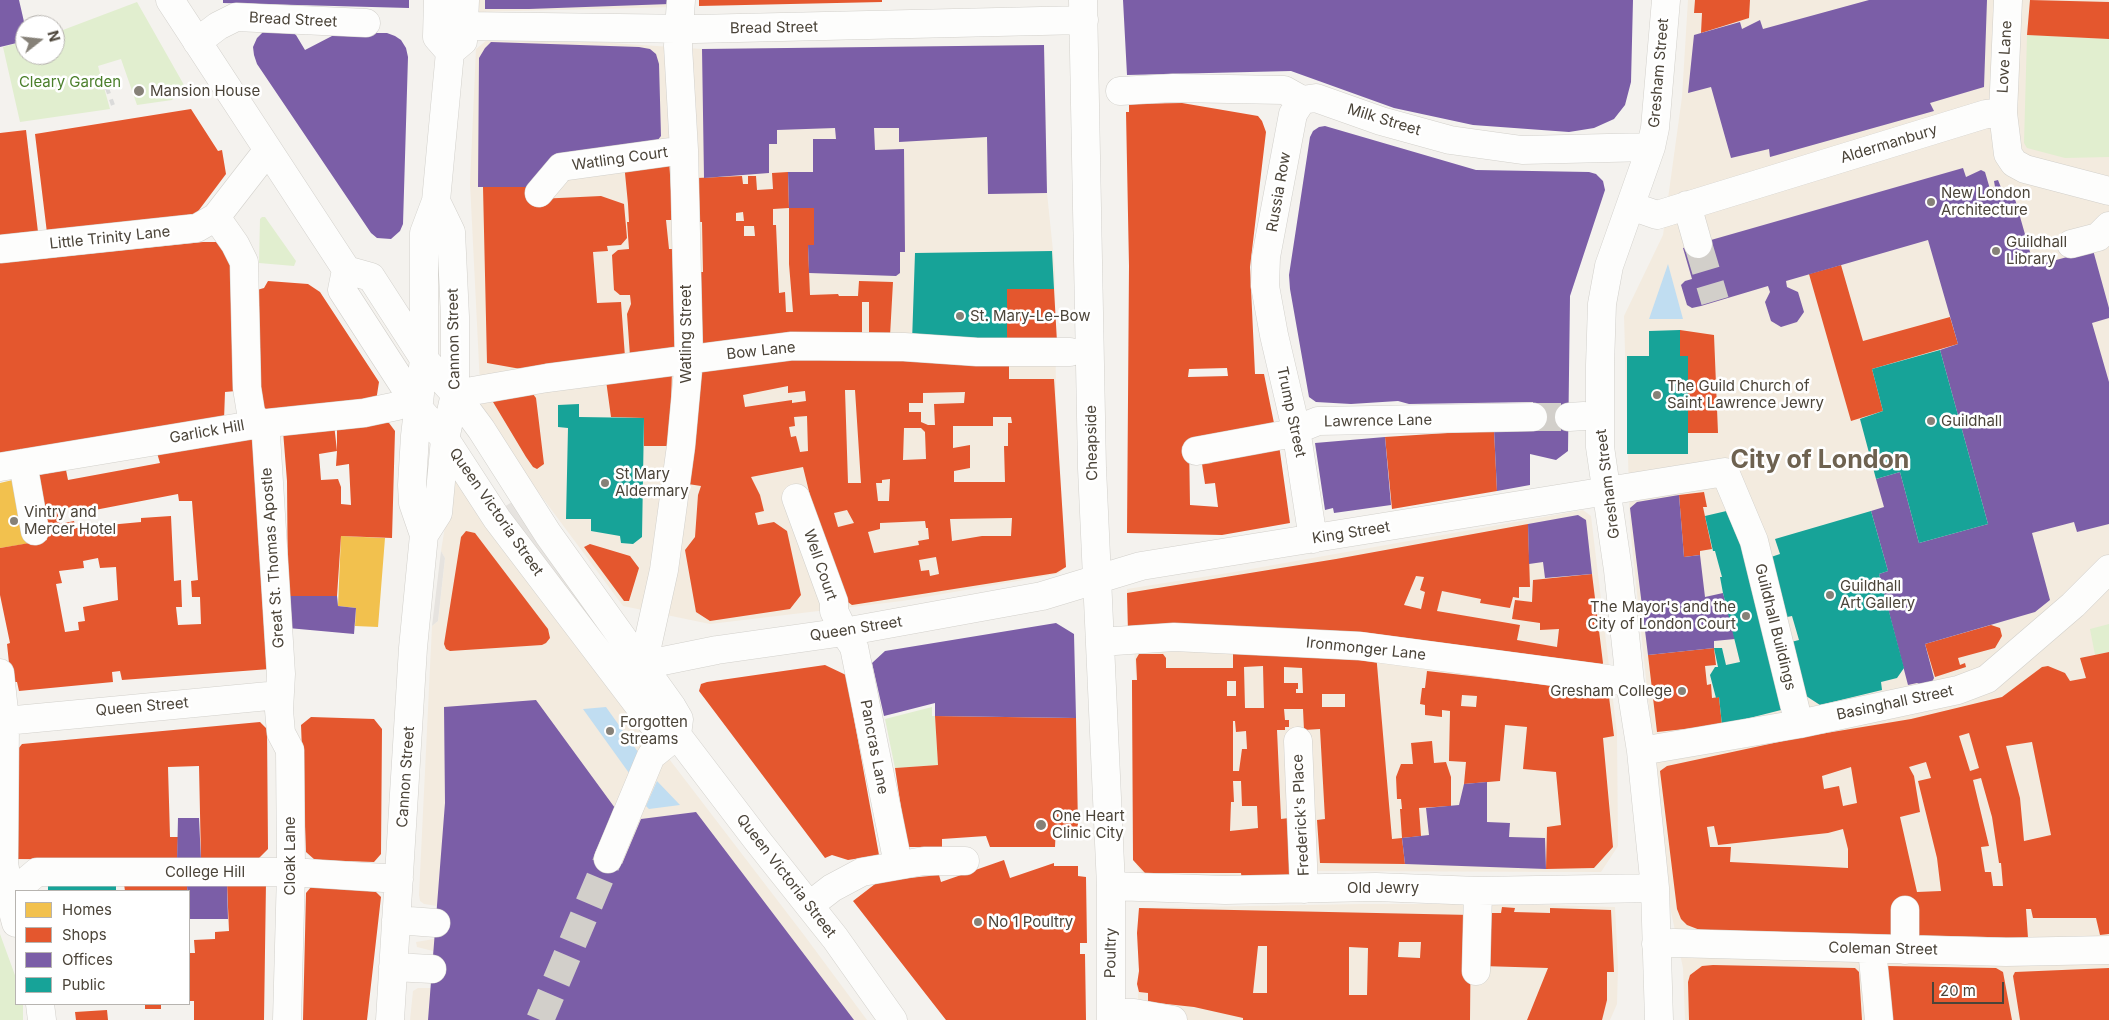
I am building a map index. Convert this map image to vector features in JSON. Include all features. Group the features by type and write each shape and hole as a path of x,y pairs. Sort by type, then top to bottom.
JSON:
{"street":[{"path":"170,0 346,270"},
{"path":"438,0 437,37 450,52 463,41 464,13"},
{"name":"Watling Street","path":"643,665 657,605 666,552 681,446 689,359 684,150 678,46 681,0"},
{"name":"Gresham Street","path":"1659,1020 1655,888 1641,751 1630,682 1618,570 1600,447 1602,304 1609,266 1651,147 1659,91 1666,0"},
{"name":"Love Lane","path":"2003,113 2008,0"},
{"name":"Bread Street","path":"464,13 680,29 1083,10"},
{"name":"Cheapside","path":"1083,10 1096,580 1111,886"},
{"name":"Bread Street","path":"197,42 218,26 236,17 366,23"},
{"name":"Cannon Street","path":"390,1020 413,648 424,535 413,503 416,403 424,359 424,233 436,201 450,52"},
{"name":"Milk Street","path":"1120,91 1173,88 1284,90 1302,100 1316,98 1381,121 1459,142 1522,150 1651,147"},
{"name":"Russia Row","path":"1265,286 1266,257 1293,114 1302,100"},
{"path":"2003,113 2008,154 2014,163 2025,169 2109,191"},
{"name":"Aldermanbury","path":"1630,206 1657,214 1986,114 2003,113"},
{"path":"216,217 268,150"},
{"name":"Watling Court","path":"538,193 561,167 684,150"},
{"path":"2109,196 2107,205 2109,221"},
{"name":"Cannon Street","path":"424,535 438,513 445,438 455,394 455,317 450,232 436,201"},
{"path":"1687,205 1698,244"},
{"name":"Little Trinity Lane","path":"0,249 179,231 197,228 216,217"},
{"name":"Great St. Thomas Apostle","path":"216,217 241,254 244,262 247,388 251,413 266,436 281,674 279,694"},
{"path":"2071,244 2098,237 2109,226"},
{"name":"Queen Victoria Street","path":"677,735 679,719 643,665 548,534 480,429 455,394 424,359 371,277 346,270 342,290 416,403 445,438 497,519 660,732 677,735 853,962 892,1020"},
{"name":"Trump Street","path":"1265,286 1274,335 1296,430 1313,539"},
{"name":"Bow Lane","path":"455,394 547,378 792,346 904,347 978,352 1070,352"},
{"name":"Garlick Hill","path":"12,465 259,424 364,413 416,403"},
{"name":"Lawrence Lane","path":"1196,451 1280,436 1318,422 1522,417"},
{"path":"12,465 35,530"},
{"name":"King Street","path":"1096,580 1141,566 1726,472 1750,532"},
{"name":"Well Court","path":"796,498 834,602 834,611 844,632"},
{"name":"Guildhall Buildings","path":"1750,532 1754,541 1799,724"},
{"name":"Basinghall Street","path":"1641,751 1799,724 1958,690 1987,679 2072,605 2109,569"},
{"name":"Queen Street","path":"617,676 643,665 729,648 844,632 1042,596 1096,580"},
{"name":"Pancras Lane","path":"844,632 854,647 898,864"},
{"name":"Ironmonger Lane","path":"1100,642 1174,637 1360,646 1630,682"},
{"path":"0,673 5,721 4,863 15,904"},
{"name":"Queen Street","path":"5,721 279,694"},
{"name":"Cloak Lane","path":"279,694 281,734 290,750 291,872 287,1020"},
{"path":"608,859 651,756 677,735"},
{"name":"Frederick's Place","path":"1298,741 1304,889"},
{"path":"810,906 855,874 898,864 924,861 965,861"},
{"name":"College Hill","path":"21,890 24,883 36,872 291,872 399,879"},
{"name":"Old Jewry","path":"1111,886 1225,890 1376,887 1478,890 1655,888"},
{"name":"Poultry","path":"1111,886 1111,1017"},
{"path":"1476,971 1478,890"},
{"path":"1905,910 1905,950"},
{"path":"396,920 436,923"},
{"name":"Coleman Street","path":"1656,944 1674,942 2006,952 2109,950"},
{"path":"1872,949 1879,1020"},
{"path":"393,967 432,969"},
{"path":"40,1005 42,1020"},
{"path":"1111,1017 1134,1013 1173,1020"}],"shaded area":[{"path":"478,0 673,0 674,7 478,12"},
{"path":"1688,0 2109,0 2109,1020 1685,1020 1683,968 1670,907 1630,527 1624,316 1663,235 1682,97"},
{"path":"487,40 596,42 702,49 1044,45 1047,193 1055,270 1056,401 1066,567 1058,574 902,601 710,624 623,606 533,485 481,405 470,183 476,49"},
{"path":"453,477 867,1020 410,1020 413,991 418,988 431,988 433,951 417,947 416,942 434,939 437,906 424,904 420,901 419,895 432,626 438,621 445,558 441,551"},
{"path":"512,502 588,610 582,615 504,507"},
{"path":"1583,510 1591,516 1617,733 1618,846 1601,872 1295,871 1296,881 1144,876 1133,860 1132,680 1136,679 1133,632 1128,632 1127,589 1234,572"},
{"path":"441,551 445,558 438,621 432,626"},
{"path":"1361,904 1502,904 1615,907 1618,966 1617,1004 1610,1020 1137,1020 1139,971 1137,933 1139,908"}],"green space":[{"name":"Cleary Garden","path":"137,2 184,85 172,100 137,105 121,59 98,66 110,109 20,122 3,47 15,44 15,65 65,65 65,29"},
{"path":"2027,35 2109,39 2109,157 2065,158 2027,148 2024,143"},
{"path":"265,217 296,261 294,266 259,263 260,219"},
{"path":"2109,624 2109,652 2095,655 2090,629"},
{"path":"932,707 932,716 935,716 938,765 895,768 885,719"},
{"path":"0,934 15,975 15,1005 23,1005 23,1020 0,1020"}],"water":[{"path":"1668,264 1683,319 1649,319"},
{"name":"Forgotten Streams","path":"606,707 638,752 629,773 583,709"},
{"name":"Forgotten Streams","path":"657,781 680,805 649,809 646,806"}],"building: Homes":[{"name":"Vintry and Mercer Hotel","path":"21,478 31,543 0,548 0,483"},
{"path":"341,536 385,538 378,627 355,626 356,608 338,606"}],"building: Shops":[{"path":"699,0 882,0 882,2 699,6"},
{"path":"1695,0 1750,0 1749,18 1701,33 1702,13 1694,13"},
{"path":"2030,0 2109,2 2109,39 2027,35"},
{"path":"1182,103 1258,116 1262,121 1266,132 1250,267 1255,374 1264,374 1275,428 1189,442 1190,505 1218,507 1215,483 1205,484 1202,464 1212,463 1211,456 1279,445 1290,523 1222,535 1127,533 1129,266 1126,112 1129,112 1129,104","holes":["1227,368 1228,376 1188,377 1189,369"]},
{"path":"191,109 218,151 222,150 226,174 193,218 47,233 35,134"},
{"path":"26,130 38,232 0,236 0,133"},
{"path":"669,160 673,220 666,220 669,249 676,249 679,346 673,352 630,356 627,314 631,304 630,295 620,295 614,290 612,255 618,250 629,249 628,204 624,163"},
{"path":"788,172 789,208 814,208 814,245 808,245 810,295 838,294 839,296 858,296 859,281 893,282 890,336 869,335 869,302 862,302 862,335 699,346 700,272 703,272 702,222 698,222 697,178 742,176 743,184 748,184 748,176 756,176 757,190 773,189 772,173","holes":["789,208 789,264 793,312 786,312 785,292 779,293 776,225 773,225 773,209","743,212 744,221 736,221 736,213","744,226 754,226 755,236 744,236"]},
{"path":"483,187 538,187 538,199 601,196 624,204 627,238 621,245 607,246 608,251 593,252 597,303 621,302 625,357 532,371 487,363"},
{"path":"216,242 223,246 236,268 236,391 225,392 224,420 0,457 0,263"},
{"path":"1841,265 1863,341 1950,317 1958,344 1872,369 1883,411 1851,421 1809,274"},
{"path":"268,281 308,284 320,292 379,382 376,401 267,416 252,392 257,290 264,288"},
{"path":"1007,289 1054,289 1057,342 1007,342"},
{"path":"1680,330 1714,335 1718,433 1688,433 1688,356 1680,356"},
{"path":"786,357 1009,362 1009,379 1054,379 1066,567 1056,573 852,605 845,600 817,524 803,467 751,477 760,495 764,511 755,513 758,525 774,522 787,531 801,595 790,609 710,621 696,612 685,550 695,537 698,495 701,486 688,484 699,372","holes":["788,386 788,393 805,391 806,401 792,403 792,400 745,407 743,395","845,390 855,390 861,483 848,483","965,392 964,403 934,404 935,425 921,422 921,412 909,412 909,403 923,403 923,393","807,416 808,451 800,452 796,436 791,437 789,427 795,426 794,417","993,417 1011,417 1012,423 1008,423 1008,446 1004,446 1005,482 954,482 954,471 970,468 970,445 953,448 953,426 993,426","904,428 921,428 925,432 926,459 903,460","890,479 889,501 878,501 876,483 882,483 882,480","847,510 854,523 838,527 834,513","1012,518 1011,536 982,536 952,541 950,519","925,521 929,539 918,541 919,545 874,553 868,532 880,529 880,523","936,557 939,574 930,576 929,570 921,571 919,560"]},
{"path":"672,368 670,446 644,446 644,418 611,417 605,373"},
{"path":"530,390 536,398 544,464 537,469 533,467 526,457 493,402 497,396"},
{"path":"362,422 389,423 395,431 392,538 341,536 337,596 288,596 287,481 283,431 334,424 337,451 337,426","holes":["337,451 336,466 349,464 351,505 341,504 341,487 338,479 321,480 319,454"]},
{"path":"1494,430 1497,491 1392,509 1385,437"},
{"path":"245,432 257,440 270,669 122,680 120,671 112,672 113,682 19,691 17,682 11,682 7,644 10,643 0,595 0,548 47,540 43,518 21,478 66,470 68,480 160,463 157,453","holes":["178,494 179,501 192,501 198,580 191,581 192,597 200,597 201,624 178,625 176,607 182,607 181,580 174,581 171,516 141,518 141,522 76,528 74,521 60,524 57,510 72,507 74,514","98,558 100,568 116,567 118,600 83,607 85,621 78,622 79,630 65,632 56,584 62,583 59,571 84,568 83,561"]},
{"path":"1704,492 1707,507 1703,507 1712,549 1700,551 1700,555 1684,557 1679,495"},
{"path":"1528,524 1530,587 1519,587 1519,598 1513,597 1510,608 1480,603 1481,599 1442,591 1437,611 1520,625 1517,640 1557,647 1559,629 1540,630 1540,623 1512,619 1515,600 1532,602 1533,580 1592,574 1603,663 1600,670 1128,632 1127,593 1336,559","holes":["1416,576 1424,577 1420,590 1425,592 1421,609 1404,605"]},
{"path":"466,531 475,533 548,629 550,638 546,643 542,645 450,651 446,649 444,644 461,537"},
{"path":"590,544 630,556 639,568 629,601 624,601 584,547"},
{"path":"1991,625 2000,628 2002,636 1995,648 1958,658 1960,665 1965,663 1966,667 1935,677 1925,644"},
{"path":"1233,646 1376,653 1392,839 1402,838 1405,864 1320,863 1317,820 1325,819 1320,729 1304,730 1303,709 1284,709 1285,720 1289,720 1289,727 1285,727 1285,730 1277,730 1281,819 1289,818 1293,878 1242,881 1241,873 1145,873 1133,860 1132,680 1137,680 1136,659 1139,654 1163,654 1166,658 1166,668 1233,668","holes":["1263,666 1264,708 1245,708 1244,667","1284,667 1302,668 1303,693 1296,693 1298,683 1284,683","1227,681 1236,681 1236,696 1227,696","1322,694 1345,694 1345,707 1322,707","1233,721 1235,721 1236,732 1246,731 1247,749 1242,749 1239,771 1233,771","1233,781 1241,781 1242,806 1257,806 1258,828 1230,831 1231,802 1234,802"]},
{"name":"Gresham College","path":"1714,648 1716,665 1705,666 1707,685 1711,684 1712,698 1719,697 1722,725 1657,732 1648,655"},
{"path":"2109,652 2109,934 2100,935 2096,918 2033,918 2031,909 2026,909 2028,938 1700,930 1687,925 1681,919 1677,909 1660,771 1667,766 1802,737 1911,719 2002,697 2042,667 2048,666 2065,673 2070,681 2086,678 2080,658","holes":["1969,733 1979,768 1970,771 1959,736","2032,742 2051,835 2024,841 2020,798 2006,746","1926,762 1931,778 1918,781 1937,858 1941,891 1917,892 1900,817 1920,812 1914,776 1909,767","1851,767 1857,803 1843,806 1839,786 1824,789 1822,776","1981,778 1992,817 1999,863 2001,863 2003,886 1993,886 1991,872 1985,872 1981,847 1989,846 1973,780","1714,826 1718,845 1828,833 1843,829 1848,849 1848,868 1730,862 1731,847 1710,847 1707,827"]},
{"path":"825,665 846,675 879,855 848,860 832,855 825,858 699,691 701,684 707,682"},
{"path":"1427,671 1523,682 1600,687 1606,690 1609,697 1614,736 1603,738 1613,847 1594,868 1546,869 1547,827 1561,825 1556,772 1523,769 1527,727 1505,725 1500,781 1464,784 1466,762 1449,761 1450,711 1442,710 1442,717 1425,715 1425,705 1420,704 1422,688 1425,688","holes":["1462,695 1477,696 1476,707 1461,706"]},
{"path":"935,716 1076,718 1078,827 1056,827 1055,847 990,847 986,836 942,839 942,847 907,847 895,768 938,765"},
{"path":"311,717 374,719 382,729 381,854 374,862 315,860 306,852 301,725"},
{"path":"260,722 267,729 268,849 259,858 201,860 199,766 168,767 170,837 178,837 177,860 13,859 14,754 22,744"},
{"path":"1432,741 1434,763 1446,762 1451,777 1451,806 1419,808 1421,836 1402,838 1400,809 1402,809 1401,799 1397,799 1396,777 1401,764 1413,764 1411,743"},
{"name":"No 1 Poultry","path":"1004,860 1010,878 1054,863 1054,866 1078,866 1078,876 1086,877 1087,943 1080,943 1080,954 1085,954 1086,1020 946,1020 853,901 879,881 939,875 941,882"},
{"path":"266,882 264,1020 194,1020 194,1001 190,1001 190,953 195,953 194,940 215,939 215,932 229,931 227,883"},
{"path":"180,883 180,886 187,886 187,890 125,890 124,884"},
{"path":"311,887 373,889 381,897 367,1020 303,1020 306,893"},
{"path":"1502,907 1515,908 1514,912 1550,913 1550,908 1611,910 1614,972 1607,972 1607,1000 1602,1020 1527,1020 1548,968 1482,966 1487,913 1501,913"},
{"path":"1139,908 1471,915 1470,1020 1243,1020 1243,1018 1194,1007 1148,1002 1148,993 1139,992 1137,984 1139,971 1137,933","holes":["1399,942 1421,942 1420,958 1398,957","1258,946 1267,946 1267,993 1253,993","1349,947 1368,948 1367,995 1349,995"]},
{"path":"1702,966 1855,968 1859,972 1862,1020 1689,1020 1688,982 1690,975"},
{"path":"1887,966 1996,968 2003,972 2012,1020 1888,1020"},
{"path":"2109,968 2109,1020 2020,1020 2013,976 2015,972"},
{"path":"145,1005 161,1005 161,1009 145,1009"},
{"path":"107,1010 108,1020 76,1020 75,1012"}],"building: Offices":[{"path":"0,0 19,0 22,15 15,15 15,43 0,47"},
{"path":"223,0 409,0 409,8 223,3"},
{"path":"485,0 669,0 670,4 485,9"},
{"path":"1123,0 1633,0 1631,82 1625,105 1614,119 1594,128 1569,132 1473,125 1394,108 1291,71 1127,75"},
{"path":"1869,0 1987,0 1984,87 1930,103 1934,111 1770,157 1769,149 1731,158 1711,87 1688,93 1694,35 1740,22 1742,29 1760,20 1763,29"},
{"path":"288,29 296,35 305,50 332,36 359,33 387,33 401,40 406,48 408,57 403,224 400,231 391,239 377,238 371,233 257,64 253,47 257,38 263,32"},
{"path":"491,42 639,47 650,49 656,54 659,64 661,136 653,146 538,187 478,187 479,58"},
{"path":"1044,45 1047,193 988,194 987,137 899,142 899,128 874,128 875,150 904,149 905,252 900,252 900,273 896,276 809,273 808,245 814,245 814,208 789,208 788,172 813,172 813,139 836,139 835,128 777,130 777,144 769,144 769,173 704,178 702,49"},
{"path":"1325,126 1476,170 1589,172 1596,174 1603,181 1605,190 1570,296 1568,451 1556,460 1530,454 1530,485 1497,491 1494,430 1533,428 1533,402 1409,404 1398,401 1351,404 1316,402 1309,397 1289,275 1310,137 1313,131"},
{"path":"1963,168 1966,177 1981,170 1985,172 1990,189 1995,187 1994,181 1998,180 2004,195 2013,192 2034,266 2093,250 2109,308 2109,318 2092,323 2109,382 2109,524 2077,532 2074,522 2032,533 2050,600 2035,612 1925,644 1934,678 1932,682 1922,685 1917,683 1908,685 1879,574 1888,571 1871,511 1884,507 1876,479 1900,472 1919,543 1988,524 1940,350 1958,344 1928,240 1786,281 1787,287 1798,292 1804,312 1797,322 1781,327 1771,321 1765,302 1770,292 1768,286 1701,306 1692,308 1687,305 1681,285 1685,281 1692,279 1683,248"},
{"path":"1385,437 1391,505 1334,513 1333,508 1325,510 1315,443"},
{"path":"1679,495 1684,557 1700,555 1705,597 1723,593 1735,639 1714,641 1714,648 1648,655 1630,508 1637,502"},
{"path":"1578,515 1586,520 1592,574 1545,578 1543,562 1529,564 1528,524"},
{"path":"288,596 337,596 338,606 356,608 354,634 288,628"},
{"path":"1056,623 1074,634 1076,718 935,716 935,703 884,716 872,663 885,651"},
{"path":"536,700 615,808 595,853 622,864 641,819 696,812 854,1020 428,1020 445,803 444,707"},
{"path":"1487,782 1487,822 1510,823 1509,837 1545,838 1546,869 1405,864 1402,838 1429,835 1426,808 1459,805 1464,784"},
{"path":"178,818 199,818 201,860 177,860"},
{"path":"227,883 228,919 190,919 190,890 187,890 187,886"}],"building: Public":[{"name":"St. Mary-Le-Bow","path":"1052,251 1054,289 1007,289 1007,342 912,342 915,253"},
{"name":"The Guild Church of Saint Lawrence Jewry","path":"1680,330 1680,356 1688,356 1688,454 1627,454 1627,356 1649,356 1649,331"},
{"name":"Guildhall","path":"1940,350 1988,524 1919,543 1900,472 1876,479 1860,419 1883,411 1872,369"},
{"name":"St Mary Aldermary","path":"579,404 579,417 644,418 642,537 633,544 621,543 620,536 591,531 591,519 566,519 568,428 558,427 558,405"},
{"name":"The Mayor's and the City of London Court","path":"1735,509 1785,709 1722,725 1719,697 1716,698 1710,675 1715,667 1718,667 1714,648 1722,648 1726,665 1740,662 1723,593 1720,577 1722,577 1715,551 1713,551 1705,516"},
{"name":"Guildhall Art Gallery","path":"1871,511 1888,571 1879,574 1904,668 1897,678 1881,682 1882,690 1820,705 1800,692 1787,643 1799,640 1792,616 1782,618 1768,558 1780,554 1775,539"},
{"path":"48,883 116,883 116,890 48,890"}],"tunnel":[{"path":"1698,244 1715,301"},
{"path":"1533,417 1569,417"},
{"path":"540,1020 608,859"}],"railway":[{"path":"107,88 114,108"}],"place":[{"name":"Mansion House","path":"139,91"},
{"name":"New London Architecture","path":"1931,202"},
{"name":"Guildhall Library","path":"1996,251"},
{"name":"St. Mary-Le-Bow","path":"960,316"},
{"name":"The Guild Church of Saint Lawrence Jewry","path":"1657,395"},
{"name":"Guildhall","path":"1931,421"},
{"name":"St Mary Aldermary","path":"605,483"},
{"name":"Vintry and Mercer Hotel","path":"14,521"},
{"name":"Guildhall Art Gallery","path":"1830,595"},
{"name":"The Mayor's and the City of London Court","path":"1746,616"},
{"name":"Gresham College","path":"1682,691"},
{"name":"Forgotten Streams","path":"610,731"},
{"name":"One Heart Clinic City","path":"1041,825"},
{"name":"No 1 Poultry","path":"978,922"}],"district":[{"name":"City of London","path":"1820,460"}]}
